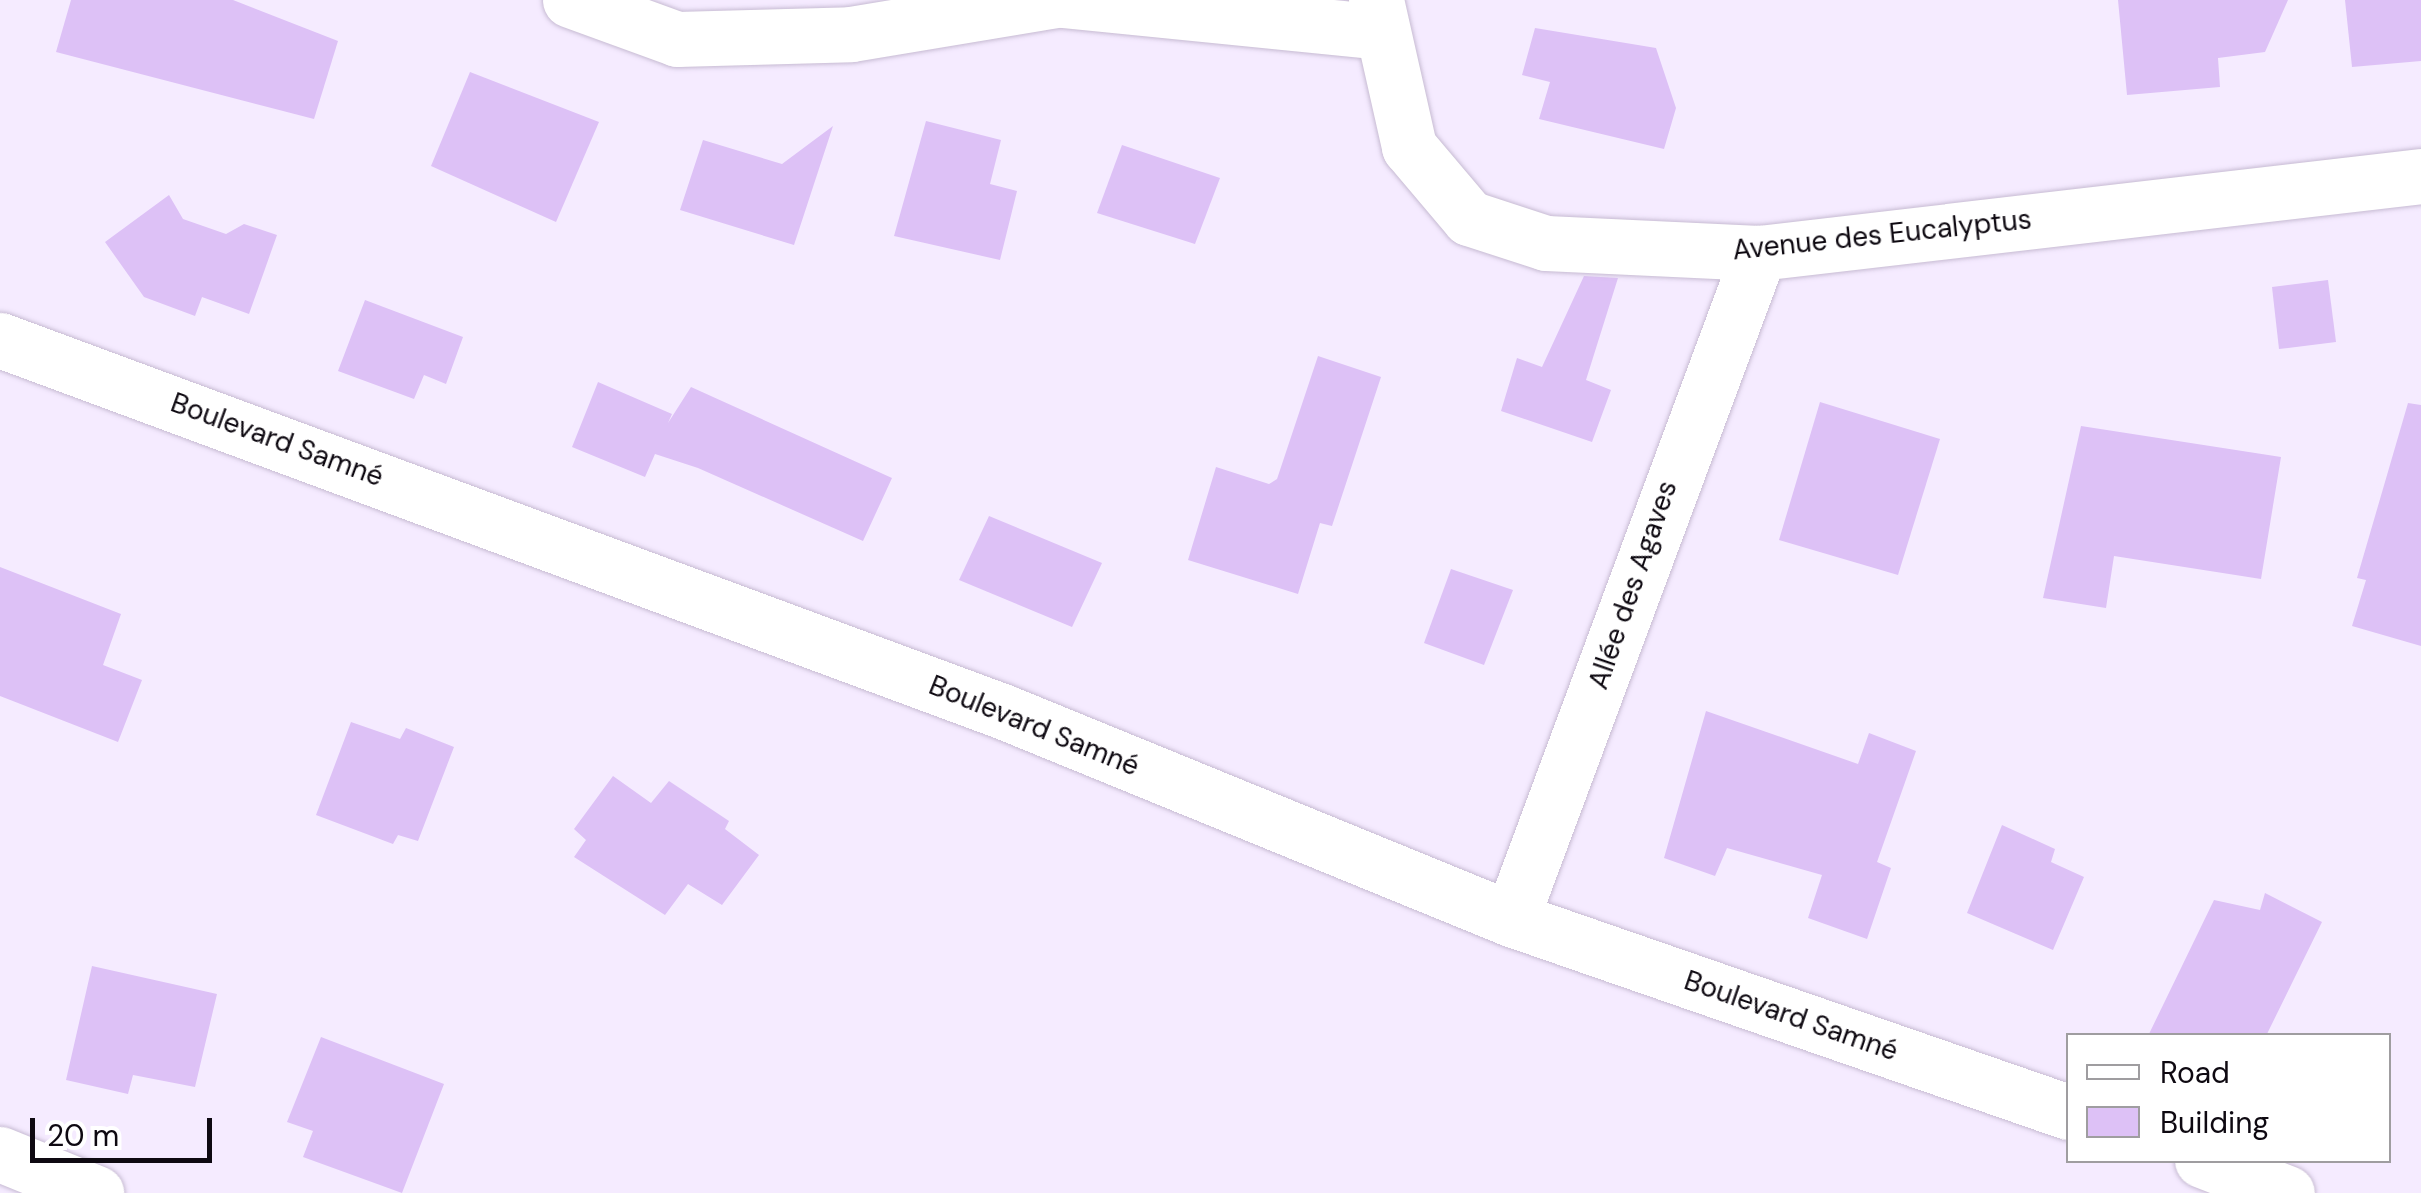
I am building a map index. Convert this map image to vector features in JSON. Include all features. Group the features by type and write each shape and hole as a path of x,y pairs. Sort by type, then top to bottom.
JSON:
{"street":[{"path":"570,0 677,40 852,34 1060,0 1378,16"},
{"name":"Avenue des Eucalyptus","path":"1378,16 1409,147 1469,218 1546,243 1760,253 2421,176"},
{"name":"Allée des Agaves","path":"1511,919 1669,476 1760,253"},
{"name":"Boulevard Samné","path":"0,340 1002,712 1511,919 2066,1111"},
{"path":"0,1154 96,1193"},
{"path":"2210,1163 2287,1193"}],"building":[{"path":"71,0 233,0 338,41 314,119 56,52"},
{"path":"2118,0 2288,0 2265,52 2218,58 2220,87 2127,95"},
{"path":"2345,0 2421,0 2421,61 2352,67"},
{"path":"1535,28 1656,48 1676,108 1664,149 1539,119 1550,82 1522,75"},
{"path":"470,72 599,122 556,222 431,166"},
{"path":"926,121 1001,140 990,184 1017,191 1000,260 894,236"},
{"path":"833,126 794,245 680,210 703,140 782,164"},
{"path":"1122,145 1220,178 1195,244 1097,213"},
{"path":"169,195 183,219 226,234 244,224 277,235 249,314 202,297 195,316 144,297 105,242"},
{"path":"1584,276 1618,278 1586,380 1611,390 1592,442 1501,411 1517,358 1542,367"},
{"path":"2328,280 2336,342 2279,349 2272,287"},
{"path":"365,300 463,337 446,384 424,375 414,399 338,371"},
{"path":"1318,356 1381,377 1332,526 1320,523 1298,594 1188,560 1216,467 1269,484 1277,479"},
{"path":"598,382 672,414 668,423 691,387 892,478 863,541 698,468 655,454 645,477 572,447"},
{"path":"1820,402 1940,439 1898,575 1779,540"},
{"path":"2408,403 2421,405 2421,646 2352,626 2366,580 2357,578"},
{"path":"2081,426 2281,457 2261,579 2114,556 2106,608 2043,598"},
{"path":"989,516 1102,563 1072,627 959,580"},
{"path":"0,567 121,614 103,665 142,680 118,742 0,696"},
{"path":"1451,569 1513,590 1484,665 1424,643"},
{"path":"1706,711 1858,764 1869,733 1916,751 1877,862 1891,868 1867,939 1808,918 1822,875 1727,848 1715,876 1664,858"},
{"path":"351,722 400,739 406,728 454,747 418,841 398,835 393,844 316,815"},
{"path":"613,776 651,803 669,781 729,821 725,829 759,855 722,905 688,884 665,915 574,857 586,840 574,829"},
{"path":"2002,825 2055,849 2051,862 2084,877 2053,950 1967,913"},
{"path":"2265,893 2322,922 2267,1033 2149,1033 2214,900 2260,910"},
{"path":"92,966 217,994 195,1087 133,1075 128,1094 66,1080"},
{"path":"321,1037 444,1084 402,1193 303,1157 313,1131 287,1122"}]}
